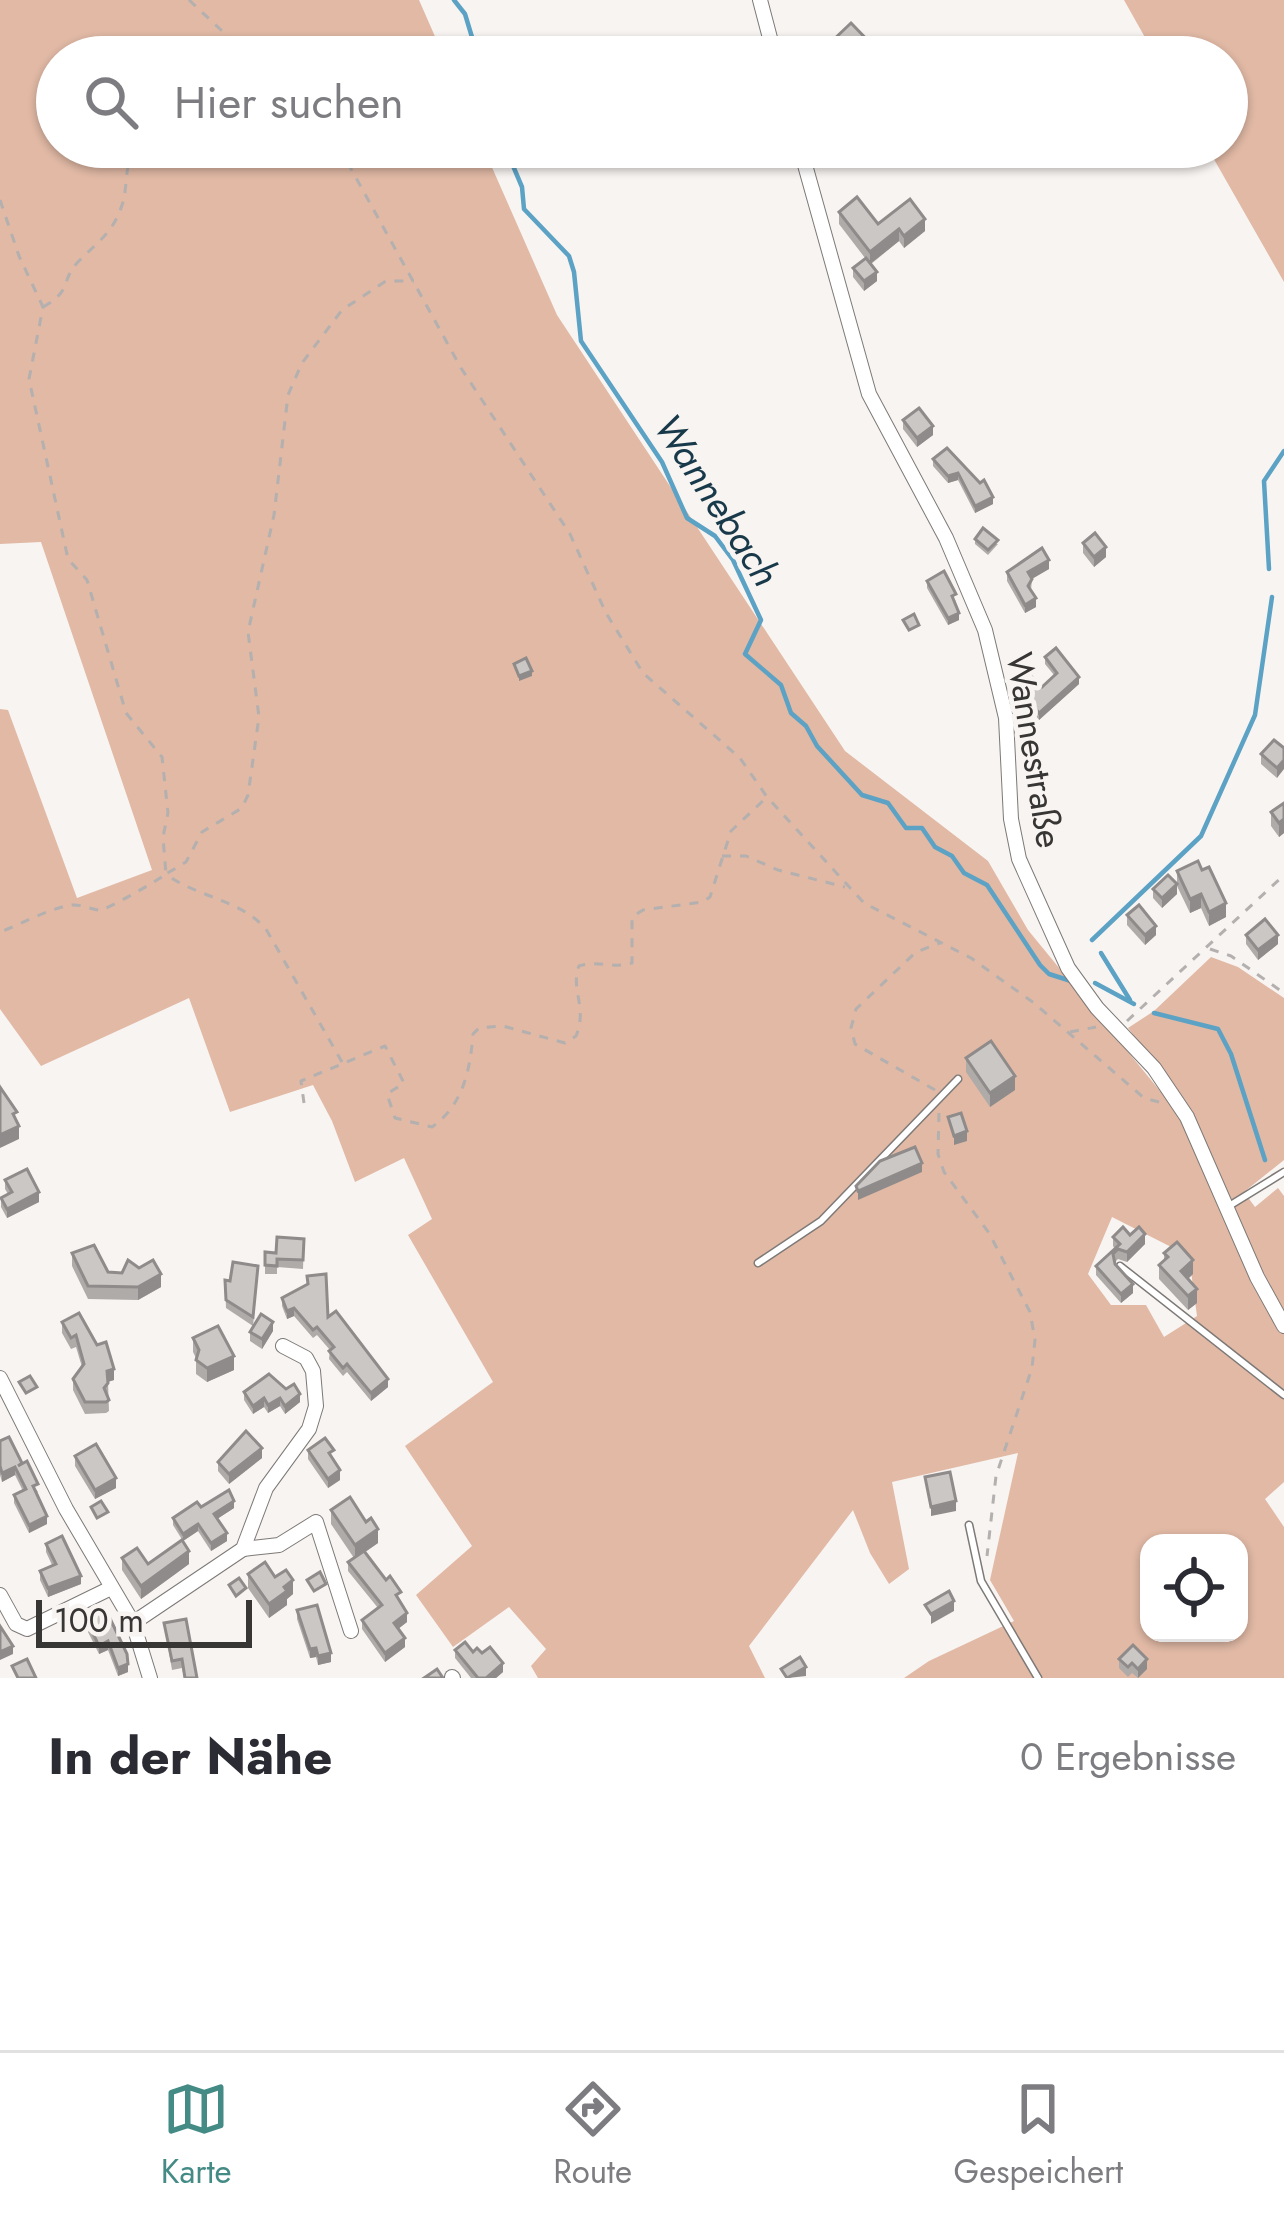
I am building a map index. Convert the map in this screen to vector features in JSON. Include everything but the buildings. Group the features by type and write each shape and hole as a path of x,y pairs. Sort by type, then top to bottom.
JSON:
{"street":[{"path":"760,0 769,36"},
{"name":"Wannestraße","path":"806,168 869,394 946,538 985,630 1006,718 1010,819 1019,859 1068,968 1176,1100 1284,1327"},
{"path":"243,1549 266,1488 309,1429 316,1406 313,1371 306,1358 283,1346"},
{"path":"0,1378 66,1510 133,1623 150,1678"},
{"path":"133,1623 243,1549 279,1544 316,1522 351,1631"},
{"path":"0,1595 16,1624 27,1630 111,1588"}],"lane":[{"path":"758,1263 821,1221 958,1079"},
{"path":"1226,1208 1284,1172"},
{"path":"1120,1266 1284,1395"},
{"path":"969,1525 981,1581 1038,1678"}],"path":[{"path":"189,0 228,36"},
{"path":"43,307 62,296 72,268 99,247 118,218 127,168"},
{"path":"351,168 461,368 569,534 623,646 660,692 740,758 767,796 864,903 971,958 1144,1098 1165,1103 1176,1100"},
{"path":"0,200 43,307 29,379 68,559 87,580 126,713 162,757 168,813 163,837 166,874 184,887 252,913 266,929 343,1062"},
{"path":"0,932 74,904 112,908 136,888 154,884 186,862 202,832 242,808 259,717 248,632 274,515 288,395 302,363 342,310 386,281 415,281"},
{"path":"304,1103 301,1081 385,1046 404,1083 387,1094 395,1118 432,1127 450,1114 461,1093 473,1034 479,1028 503,1026 565,1042 576,1036 583,1008 574,979 580,966 595,961 620,967 632,963 632,917 643,910 710,897 731,831 767,796"},
{"path":"720,856 746,856 778,871 849,888"},
{"path":"1068,1032 1119,1027 1284,874"},
{"path":"941,942 916,952 856,1009 851,1028 855,1044 942,1094 936,1133 944,1172 989,1233 1030,1312 1035,1340 1032,1368 994,1488 981,1581"},
{"path":"1208,949 1231,956 1284,992"}],"shaded area":[{"path":"0,0 419,0 435,36 36,36 36,168 492,168 557,315 845,751 988,861 1028,930 1174,1108 1197,1128 1193,1113 1128,1028 1154,1011 1211,957 1238,967 1284,998 1284,1160 1244,1192 1255,1207 1278,1188 1284,1196 1284,1482 1265,1499 1284,1527 1284,1678 904,1678 1014,1621 990,1580 1018,1453 892,1482 909,1569 889,1584 853,1510 749,1646 765,1678 538,1678 531,1666 546,1649 509,1607 453,1647 416,1595 472,1546 405,1446 493,1382 408,1235 432,1219 404,1158 355,1182 313,1085 230,1112 189,998 41,1066 0,1009 0,709 8,710 77,898 152,870 41,542 0,544","holes":["1112,1217 1189,1256 1197,1316 1164,1337 1146,1305 1111,1305 1088,1274"]},
{"path":"1124,0 1284,0 1284,282 1219,168 1248,168 1248,36 1144,36"}],"waterway":[{"name":"Wannebach","path":"454,0 465,14 472,36"},
{"name":"Wannebach","path":"514,168 524,209 569,256 581,341 662,462 687,518 715,536 733,560 761,620 745,654 781,685 791,713 862,795 888,803 906,828 922,828 964,873 987,885 1040,965 1049,974 1071,981"},
{"path":"1269,569 1264,481 1284,451"},
{"path":"1092,940 1201,836 1255,715 1272,597"},
{"path":"1101,953 1130,1000"},
{"name":"Wannebach","path":"1095,983 1134,1004"},
{"name":"Wannebach","path":"1154,1013 1218,1029 1231,1054 1265,1160"}]}
